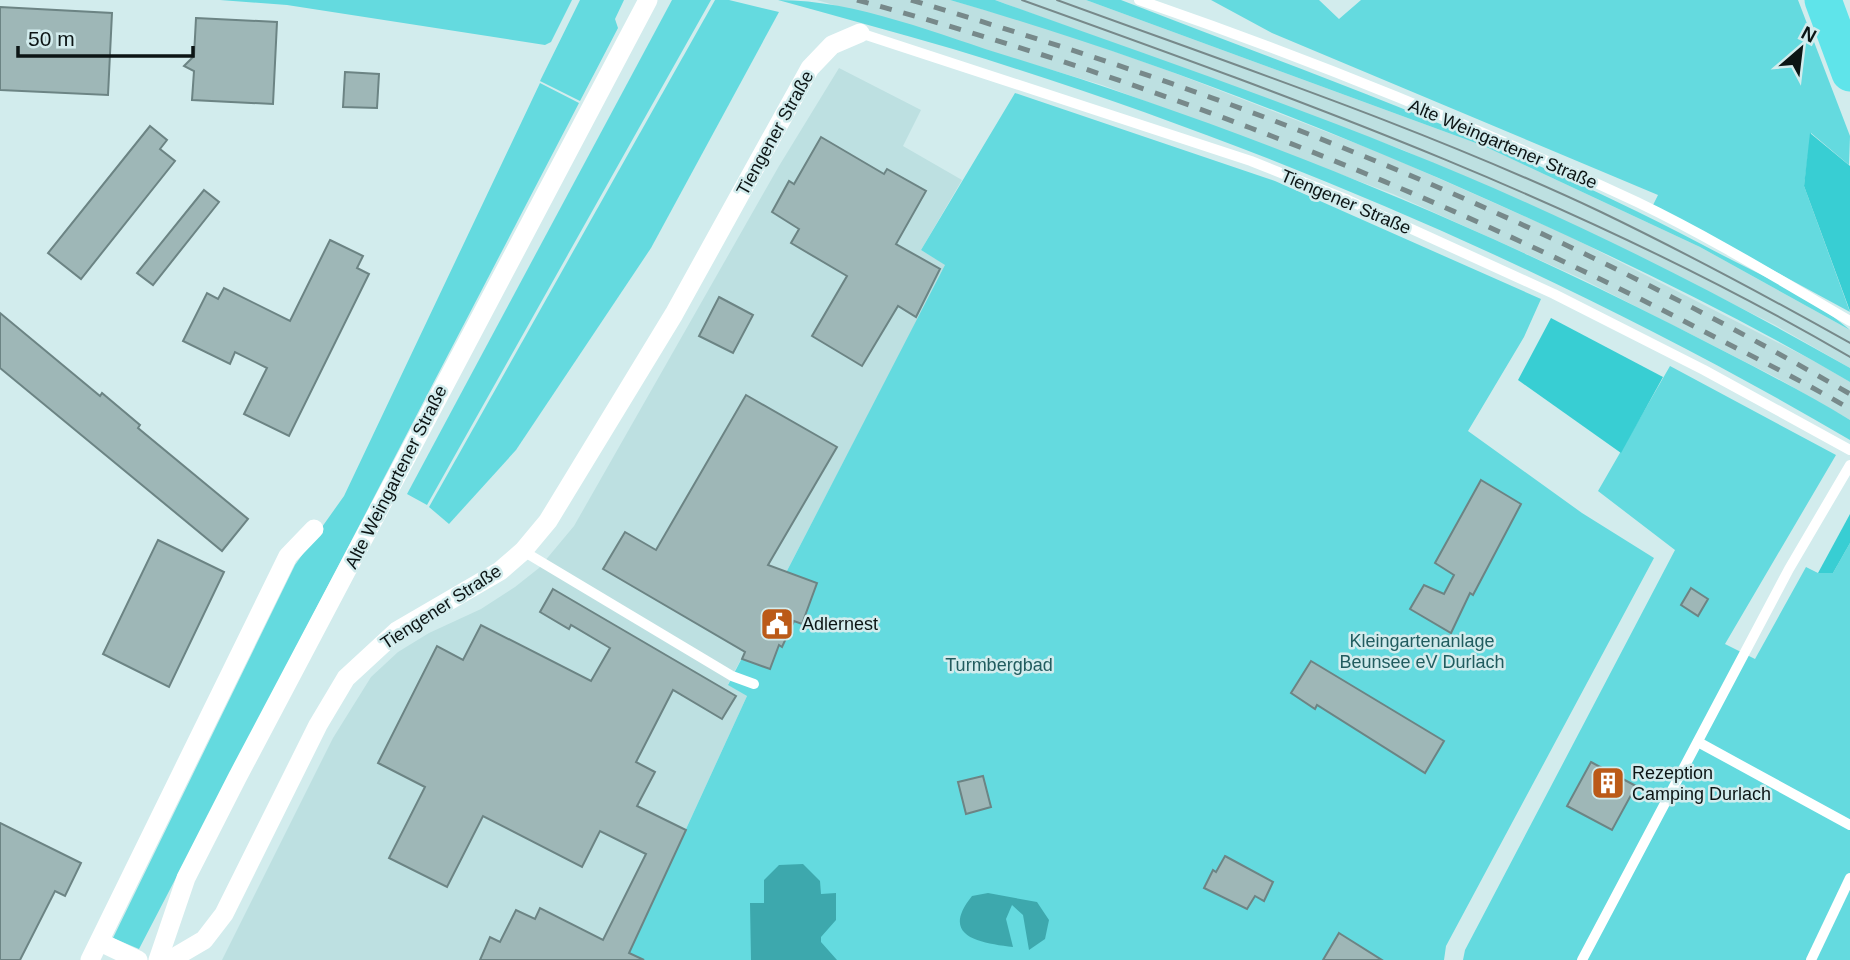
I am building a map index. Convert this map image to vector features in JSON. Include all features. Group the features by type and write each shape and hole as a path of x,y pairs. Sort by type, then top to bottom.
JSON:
{"highway":[{"path":"1823,0 1850,74"}],"street":[{"name":"Alte Weingartener Straße","path":"158,960 186,878 237,778 644,8"},
{"name":"Tiengener Straße","path":"170,960 204,940 224,914 318,724 346,678 397,631 464,594 523,551 565,495 674,314 810,68 832,45 860,33"},
{"path":"90,960 288,556 314,529"},
{"path":"100,942 138,960"}],"lane":[{"name":"Alte Weingartener Straße","path":"1139,0 1215,26 1395,97 1638,203 1761,268 1850,321"},
{"name":"Tiengener Straße","path":"860,33 1251,161 1348,201 1554,294 1704,370 1850,450"},
{"path":"1582,960 1789,569 1850,465"},
{"path":"523,551 732,676 754,684"},
{"path":"1698,742 1850,825"},
{"path":"1811,960 1850,878"}],"shaded area":[{"path":"817,0 950,0 1048,28 1172,72 1386,155 1569,236 1816,362 1850,382 1850,420 1777,378 1582,279 1393,194 1102,85"},
{"path":"995,0 1086,0 1484,146 1700,247 1850,330 1850,368 1775,325 1613,244 1403,150"},
{"path":"839,68 921,110 903,146 962,180 921,250 946,265 728,684 747,696 626,960 222,960 333,738 371,677 398,652 429,633 481,609 515,587 539,568 574,526 779,166"},
{"path":"1810,133 1850,166 1850,311 1804,186"},
{"path":"1551,318 1663,377 1621,453 1518,380"},
{"path":"1850,514 1850,543 1833,573 1818,573"},
{"path":"803,864 820,881 821,894 836,893 836,920 821,937 821,942 837,960 751,960 750,903 764,903 764,880 779,865"},
{"path":"988,893 1037,902 1049,920 1045,939 1029,950 1023,915 1012,905 1006,919 1013,947 988,943 968,935 962,929 960,921 963,910 972,896"}],"green space":[{"path":"220,0 572,0 551,42 545,45 287,5"},
{"path":"580,0 624,0 615,19 618,28 580,101 540,81"},
{"path":"672,0 711,0 427,505 407,494"},
{"path":"715,0 729,0 779,12 651,248 516,450 449,524 429,507"},
{"path":"778,0 838,6 898,20 1183,114 1348,177 1511,247 1761,370 1850,420 1850,440 1744,380 1525,269 1413,218 1299,171 1069,86 953,49"},
{"path":"950,0 995,0 1301,111 1517,198 1630,251 1850,368 1850,382 1675,288 1540,223 1428,174 1294,118 1158,67"},
{"path":"1086,0 1121,0 1489,144 1633,209 1779,284 1816,305 1850,330 1700,247 1484,146"},
{"path":"1211,0 1319,0 1339,19 1361,0 1798,0 1850,136 1849,165 1811,133 1804,186 1850,312 1653,205 1658,195 1272,33"},
{"path":"540,83 579,103 139,949 113,938 295,565 344,496"},
{"name":"Turmbergbad","path":"1015,93 1275,181 1541,299 1524,337 1468,431 1582,513 1654,558 1446,946 1444,960 626,960 747,696 728,685 945,265 921,250"},
{"path":"1670,366 1836,455 1725,644 1755,659 1806,567 1818,573 1833,573 1850,543 1850,960 1463,960 1465,950 1675,550 1598,491"}],"building":[{"path":"0,7 112,13 108,95 0,90"},
{"path":"196,18 277,22 273,104 192,100 194,71 184,66 194,56"},
{"path":"345,72 379,74 377,108 343,107"},
{"path":"150,126 167,140 160,149 175,161 81,279 48,253"},
{"path":"821,137 884,174 887,169 926,191 896,244 940,269 916,317 898,306 862,366 812,336 847,276 791,243 799,229 772,212 789,181 794,184"},
{"path":"204,190 219,202 153,285 137,273"},
{"path":"330,240 363,256 357,268 369,274 289,436 244,414 267,368 235,352 230,364 183,341 207,293 218,299 224,288 290,321"},
{"path":"719,297 753,315 733,353 699,336"},
{"path":"0,313 100,396 102,393 140,425 138,428 248,519 222,551 0,368"},
{"path":"746,395 837,447 768,565 817,583 802,624 794,621 782,647 779,645 770,669 742,659 745,652 603,569 625,532 656,550"},
{"path":"1481,480 1521,504 1473,595 1470,593 1451,633 1410,609 1424,585 1444,594 1454,575 1435,563"},
{"path":"158,540 224,572 169,687 103,654"},
{"path":"1691,588 1708,599 1698,616 1681,605"},
{"path":"553,589 736,696 722,719 673,690 636,762 655,772 637,806 686,830 629,953 644,960 480,960 490,937 500,942 516,910 535,919 540,908 603,940 646,854 600,831 582,867 483,816 447,887 389,858 425,787 378,763 437,646 463,660 481,625 591,681 610,648 571,625 569,629 540,612"},
{"path":"1311,661 1444,741 1425,773 1317,705 1315,709 1291,693"},
{"path":"1591,762 1636,786 1612,830 1567,806"},
{"path":"983,776 991,807 966,814 958,782"},
{"path":"0,823 81,863 65,896 55,891 20,960 0,960"},
{"path":"1225,856 1273,882 1264,901 1255,896 1247,909 1204,888 1213,870 1216,872"},
{"path":"1339,933 1382,960 1323,960"}],"tram line":[{"path":"1022,0 1234,77 1445,159 1650,251 1751,302 1850,357"},
{"path":"1057,0 1332,100 1535,182 1664,243 1850,343"}],"railway":[{"path":"857,0 1068,63 1172,99 1378,179 1579,269 1764,362 1850,409"},
{"path":"911,0 1178,86 1284,124 1402,172 1598,260 1725,325 1850,394"}],"place":[{"name":"Adlernest","path":"777,624"},
{"name":"Rezeption Camping Durlach","path":"1608,783"}],"park label":[{"name":"Kleingartenanlage Beunsee eV Durlach","path":"1422,651"}]}
